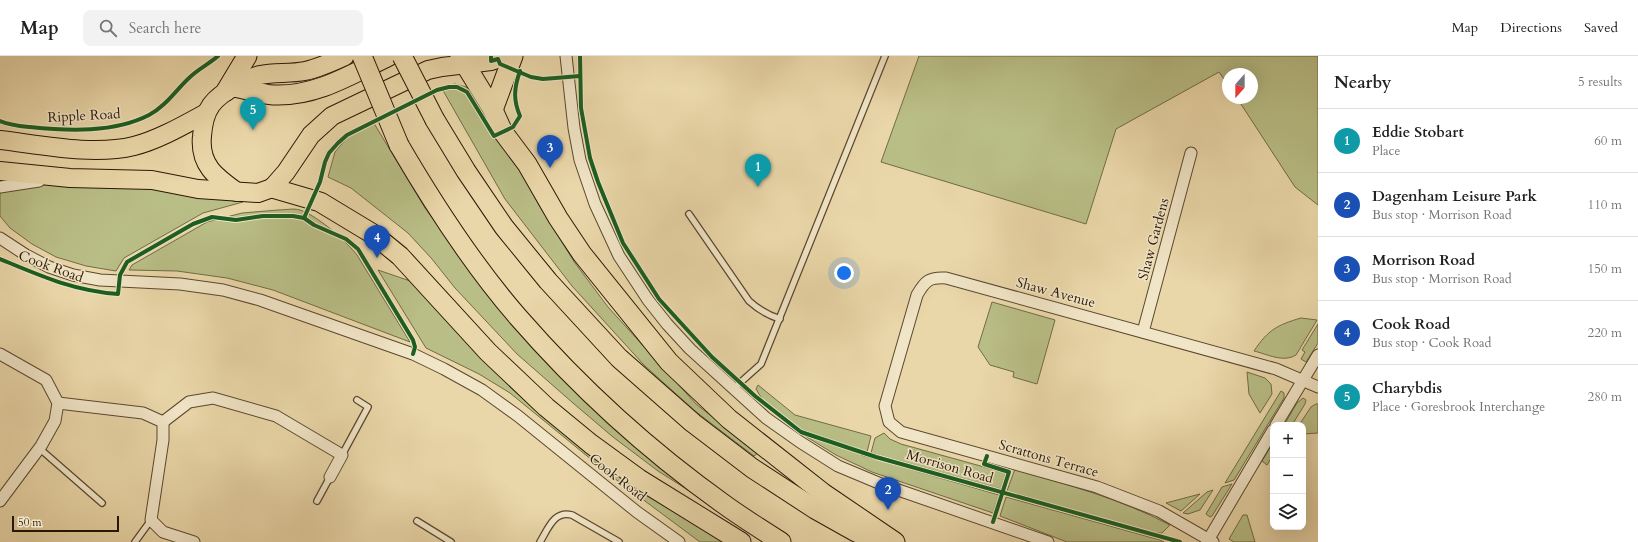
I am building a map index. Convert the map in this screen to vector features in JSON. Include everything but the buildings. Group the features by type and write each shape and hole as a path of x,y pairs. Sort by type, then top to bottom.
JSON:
{"highway":[{"path":"247,56 230,89 271,95 312,92 389,56"},
{"path":"362,56 399,145 432,200 472,258 517,316 554,357 594,397 667,461 725,506 781,542"},
{"path":"402,56 435,120 504,227 548,281 619,358 693,423 752,468 828,516 856,532 880,542"},
{"path":"493,110 513,56"},
{"path":"462,60 493,110 503,132 527,164 558,218 582,254 669,362 735,424 823,493 895,542"},
{"path":"272,188 320,202 373,234 400,256 488,352 552,411 591,444 639,479 741,542"}],"main road":[{"path":"237,192 220,180 209,168 204,158 201,144 202,128 206,113 213,101 220,94 251,78 260,75 304,71 318,68 345,56"},
{"path":"0,171 70,178 152,180 198,189 258,193 272,188 286,172 311,135 332,116 428,70 462,60 491,61 505,56"},
{"name":"Ripple Road","path":"0,140 81,149 116,149 135,146 173,130 206,113"}],"street":[{"path":"564,58 580,160 595,204 619,256 648,300 690,349 733,390 766,418 838,466 881,484 1048,542"},
{"name":"Shaw Gardens","path":"1143,332 1191,153"},
{"path":"0,187 70,178"},
{"name":"Cook Road","path":"2,241 49,267 73,275 100,280 180,284 223,290 260,300 413,354 482,390 518,416 637,512 679,542"},
{"name":"Shaw Avenue","path":"885,406 917,295 924,283 935,277 946,278 1276,369 1318,387"},
{"path":"0,354 46,380 58,403 55,421 40,448 0,502"},
{"path":"1278,422 1318,355"},
{"path":"163,422 189,402 213,398 276,416 342,455 330,477"},
{"path":"58,403 143,413 163,422"},
{"name":"Scrattons Terrace","path":"885,406 889,422 901,432 1097,487 1159,511 1209,541"},
{"path":"163,422 163,440 151,520 163,532 194,542"},
{"path":"1209,541 1270,435"}],"lane":[{"path":"733,390 761,364 885,56"},
{"path":"689,214 749,301 759,310 780,319"},
{"path":"342,455 368,407 357,400"},
{"path":"40,448 102,503"},
{"path":"317,501 330,477"},
{"path":"540,542 552,522 558,515 564,512 619,542"},
{"path":"135,542 151,520"},
{"path":"417,521 451,542"}],"green space":[{"path":"919,56 1318,56 1318,205 1295,187 1241,104 1258,104 1258,68 1222,68 1222,76 1219,72 1116,129 1086,224 881,162"},
{"path":"455,84 466,87 494,131 502,133 539,205 575,263 608,307 696,404 758,453 754,456 695,411 644,365 572,286 505,199 441,87"},
{"path":"372,120 425,208 475,276 713,506 658,471 613,437 573,403 517,354 455,288 432,259 408,233 351,188 328,177 335,152 352,132"},
{"path":"8,182 206,191 243,202 203,213 124,258 116,271 86,266 56,257 32,244 10,228 0,216 0,194"},
{"path":"298,209 307,213 323,223 357,255 410,342 273,290 227,278 177,271 129,270 132,265 207,222 242,213"},
{"path":"378,270 419,284 497,365 739,542 700,542 614,478 510,393 479,374 426,348"},
{"path":"992,302 1055,320 1037,384 1013,377 1014,372 990,365 978,347"},
{"path":"1301,318 1317,320 1296,355 1280,358 1254,351 1264,338 1274,329"},
{"path":"1318,324 1318,343 1306,362 1301,359 1305,352 1302,350"},
{"path":"1247,372 1265,378 1271,384 1272,394 1260,413 1249,394"},
{"path":"758,385 795,415 871,436 867,452 802,430 762,399 756,389"},
{"path":"1281,391 1284,393 1284,398 1234,480 1225,483"},
{"path":"1303,398 1306,400 1294,422 1286,422 1297,403"},
{"path":"1318,404 1318,433 1306,434 1306,422 1301,422 1311,407"},
{"path":"884,433 890,439 901,444 1006,473 1001,489 871,453 875,438"},
{"path":"802,434 861,455 999,495 993,513 872,472 836,455"},
{"path":"1270,448 1270,460 1267,465 1262,461"},
{"path":"1015,469 1113,500 1170,525 1162,533 1153,533 1007,491"},
{"path":"1232,484 1212,516 1210,517 1206,514 1222,487"},
{"path":"1213,490 1200,510 1188,514 1183,513 1207,492"},
{"path":"1200,494 1181,511 1166,503"},
{"path":"1006,497 1164,542 1067,542 1000,516"},
{"path":"1243,515 1247,515 1255,542 1234,542 1229,539"}],"cycle path":[{"path":"0,121 22,126 75,130 106,128 135,121 149,115 161,107 192,75 218,56"},
{"path":"491,56 491,61 498,59 500,64 531,77 543,79 580,76"},
{"name":"Morrison Road","path":"580,56 581,108 590,158 598,182 623,243 659,299 712,357 755,396 801,432 876,457 1180,542"},
{"path":"304,218 320,182 329,153 347,135 437,90 457,87 467,92 494,136 513,127 520,116 515,99 516,83 520,71"},
{"path":"0,259 58,282 87,290 118,294 120,275 127,262 193,224 212,217 236,220 263,216 293,216 304,218 314,225 346,239 358,249 413,340 415,347 413,354"},
{"name":"Morrison Road","path":"987,456 984,464 1009,472 993,522"}],"place":[{"name":"Charybdis","path":"253,130"},
{"name":"Morrison Road","path":"550,168"},
{"name":"Eddie Stobart","path":"758,187"},
{"name":"Cook Road","path":"377,258"},
{"name":"Dagenham Leisure Park","path":"888,510"}]}
